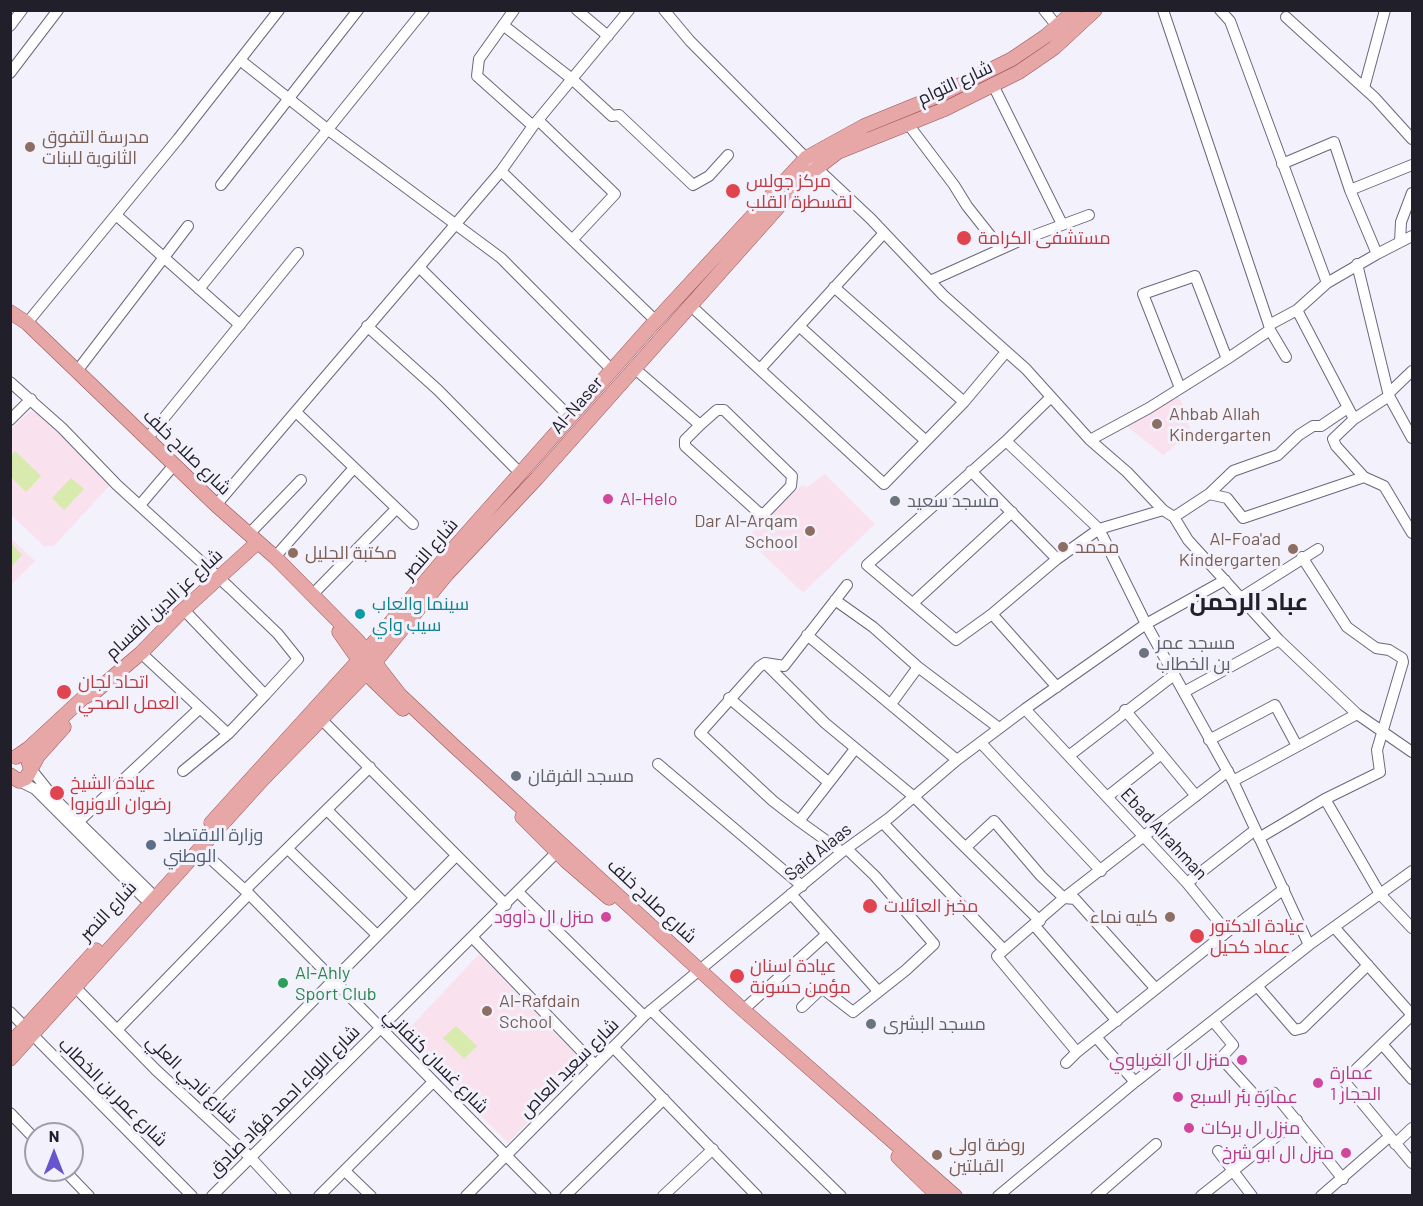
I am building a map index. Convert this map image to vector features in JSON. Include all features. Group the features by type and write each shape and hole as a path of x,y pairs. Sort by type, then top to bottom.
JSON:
{"main road":[{"name":"شارع التوام","path":"806,158 826,144 940,95 1012,59 1075,10"},
{"name":"شارع التوام","path":"818,167 838,152 908,124 993,85 1043,56 1095,10"},
{"name":"شارع النصر","path":"10,1044 30,1031 75,987 321,719 520,473 806,158"},
{"name":"Al-Naser","path":"367,661 804,178 818,167"},
{"name":"شارع صلاح خلف","path":"10,312 27,323 312,595 337,622 401,707 473,771 557,852 743,1010 955,1196"},
{"name":"شارع عز الدين القسام","path":"12,759 30,748 83,698 95,692 141,653 217,578 253,538"},
{"name":"شارع النصر","path":"10,1059 30,1031 147,895 367,661"},
{"name":"شارع صلاح خلف","path":"367,661 408,702 938,1196"},
{"name":"شارع عز الدين القسام","path":"13,781 28,776 38,756 90,702 95,692"},
{"path":"12,759 27,760 31,769"}],"street":[{"path":"11,26 22,10"},
{"path":"10,73 58,10"},
{"path":"27,323 116,216 279,10"},
{"path":"220,185 358,10"},
{"path":"198,289 292,176 327,129 424,10"},
{"path":"514,10 479,59 477,76 536,123 615,195 573,239"},
{"path":"577,10 608,36"},
{"path":"216,505 501,171 536,123 629,10"},
{"path":"664,10 690,41 806,158 818,167 930,281 1006,352 1090,440 1127,472 1163,510 1174,517 1188,540 1279,640 1357,714 1383,734 1413,752"},
{"path":"1044,10 1057,26"},
{"path":"1164,10 1269,327 1286,357"},
{"path":"1220,10 1230,21 1327,283"},
{"path":"1364,88 1385,10"},
{"path":"1286,18 1364,88 1413,139"},
{"path":"503,25 572,79 612,116 619,115 693,185 709,176 728,155"},
{"path":"240,60 327,129 501,258 612,370"},
{"path":"993,85 1062,224"},
{"path":"908,124 1001,249"},
{"path":"1282,165 1334,142 1350,190 1377,254"},
{"path":"1350,190 1413,165"},
{"path":"501,171 656,321"},
{"path":"1400,242 1401,222 1413,193"},
{"path":"116,216 240,325"},
{"path":"930,281 1062,224 1089,216"},
{"path":"77,371 188,226"},
{"path":"761,368 884,233"},
{"path":"1090,440 1227,359 1269,327 1297,310 1327,283 1357,264 1413,236"},
{"path":"147,439 298,253"},
{"path":"1357,264 1389,394 1413,438"},
{"path":"418,267 570,417"},
{"path":"1180,388 1143,294 1195,276 1227,359"},
{"path":"834,286 964,402"},
{"path":"690,305 761,368 884,484 964,402 1006,352"},
{"path":"1297,310 1346,409 1354,418"},
{"path":"367,326 438,390 520,473"},
{"path":"798,326 926,441"},
{"path":"634,368 700,425"},
{"path":"1413,372 1389,394 1354,418 1332,439 1364,477 1384,486 1413,533"},
{"path":"10,382 32,399 140,505 278,634 298,659 228,734 183,771"},
{"path":"1051,397 1006,441 867,566 956,640 992,614 1057,559 1100,529 1163,510"},
{"path":"10,420 32,399"},
{"path":"1174,517 1209,494 1233,471 1278,455 1299,435 1313,426 1321,426 1346,409"},
{"path":"717,410 724,410 792,476 791,486 764,514 758,512 686,446 686,440 700,425 717,410"},
{"path":"296,412 413,524"},
{"path":"1006,441 1100,529 1146,624 1231,776 1309,945"},
{"path":"140,505 174,465"},
{"path":"274,557 353,469"},
{"path":"971,471 1057,559"},
{"path":"1209,494 1227,498 1243,518 1364,477"},
{"path":"253,538 301,480"},
{"path":"312,595 396,509"},
{"path":"913,603 1012,512"},
{"path":"1242,597 1318,549"},
{"path":"1187,883 1257,834 1380,772 1377,750 1402,658 1389,650 1376,648 1347,627 1302,557"},
{"name":"Said Alaas","path":"697,971 999,728 1146,624 1225,580"},
{"path":"765,663 784,666 847,585"},
{"path":"835,600 873,627 918,668 999,728"},
{"path":"184,610 265,695"},
{"path":"992,614 1057,687"},
{"path":"807,635 957,760"},
{"path":"1184,693 1279,640"},
{"path":"141,653 228,734"},
{"path":"765,663 729,698 700,733 773,801 844,851 934,944 853,1012 822,988 802,1007"},
{"path":"765,663 855,749 913,796 966,847 1037,923 1117,1021"},
{"path":"891,704 918,668"},
{"path":"1070,755 1125,710 1174,675"},
{"path":"729,698 828,781"},
{"path":"1209,740 1275,705 1297,746"},
{"path":"78,822 200,708"},
{"name":"Ebad Alrahman","path":"1025,709 1187,883 1227,932"},
{"path":"1125,710 1196,796"},
{"path":"1077,1052 997,956 1064,898 1196,796 1231,776 1297,746 1357,714"},
{"path":"321,719 506,905"},
{"path":"981,743 1101,871"},
{"path":"799,821 855,749"},
{"path":"1107,797 1160,755"},
{"path":"658,764 802,885"},
{"path":"117,1030 288,849 370,767"},
{"path":"31,769 55,800 147,895"},
{"path":"13,781 36,789 147,895"},
{"path":"1325,799 1380,894 1413,928"},
{"path":"327,810 415,898"},
{"path":"966,847 994,820 1041,876 1064,898 1075,899 1156,989"},
{"path":"883,823 1004,950"},
{"name":"شارع غسان كنفاني","path":"201,849 247,892 433,1082 508,1153 546,1196"},
{"path":"288,849 377,935"},
{"name":"شارع اللواء احمد فؤاد صادق","path":"212,1196 557,852"},
{"path":"202,1113 456,856"},
{"path":"998,1196 1135,1082 1309,945 1413,871"},
{"path":"1066,1063 1227,932 1284,889"},
{"path":"519,892 841,1196"},
{"path":"791,894 878,992"},
{"path":"1334,927 1412,1015 1344,1081 1392,1141 1413,1163"},
{"path":"743,1010 827,934"},
{"path":"473,938 595,1065"},
{"path":"1257,986 1296,1030 1303,1028 1368,965"},
{"name":"شارع سعيد العاص","path":"466,1196 647,1013 697,971"},
{"name":"شارع ناجي العلي","path":"75,987 202,1113 250,1157 286,1196"},
{"name":"شارع عمر بن الخطاب","path":"10,1012 192,1196"},
{"path":"1213,1021 1233,1045 1221,1058 1260,1101 1274,1093 1342,1179"},
{"path":"1096,1037 1135,1082"},
{"path":"1382,1044 1413,1079"},
{"path":"613,1047 757,1196"},
{"path":"319,1196 433,1082"},
{"path":"566,1196 664,1099"},
{"path":"10,1113 24,1128"},
{"path":"1201,1196 1297,1120"},
{"path":"1321,1196 1392,1141 1413,1128"},
{"path":"1096,1196 1156,1144"},
{"path":"663,1196 713,1149"},
{"path":"1218,1151 1252,1196"},
{"path":"345,1171 371,1196"},
{"path":"76,1182 89,1196"}],"shaded area":[{"name":"Ahbab Allah Kindergarten","path":"1177,394 1190,418 1187,422 1192,432 1163,455 1125,425"},
{"path":"30,411 40,414 112,483 54,546 44,546 11,515 10,430"},
{"name":"Dar Al-Arqam School","path":"825,474 875,524 803,593 746,538 802,485 807,487"},
{"path":"10,537 35,561 11,585 10,585"},
{"path":"479,954 585,1064 508,1143 402,1036"}],"green space":[{"path":"15,451 41,476 26,492 11,477 11,456"},
{"path":"71,478 84,489 64,510 52,498"},
{"path":"11,543 22,555 10,567"},
{"path":"456,1026 477,1046 464,1059 443,1038"}],"place":[{"name":"مدرسة التفوق الثانوية للبنات","path":"30,147"},
{"name":"مركز جولس لقسطرة القلب","path":"733,191"},
{"name":"مستشفى الكرامة","path":"964,238"},
{"name":"Ahbab Allah Kindergarten","path":"1157,424"},
{"name":"Al-Helo","path":"608,499"},
{"name":"مسجد سعيد","path":"895,501"},
{"name":"Dar Al-Arqam School","path":"810,531"},
{"name":"محمد","path":"1063,547"},
{"name":"Al-Foa'ad Kindergarten","path":"1293,549"},
{"name":"مكتبة الجليل","path":"293,553"},
{"name":"سينما والعاب سيب واي","path":"360,614"},
{"name":"مسجد عمر بن الخطاب","path":"1144,653"},
{"name":"اتحاد لجان العمل الصحي","path":"64,692"},
{"name":"مسجد الفرقان","path":"516,776"},
{"name":"عيادة الشيخ رضوان الاونروا","path":"57,793"},
{"name":"وزارة الاقتصاد الوطني","path":"151,845"},
{"name":"مخبز العائلات","path":"870,906"},
{"name":"منزل ال داوود","path":"606,917"},
{"name":"كليه نماء","path":"1170,917"},
{"name":"عيادة الدكتور عماد كحيل","path":"1197,936"},
{"name":"عيادة اسنان مؤمن حسونة","path":"737,976"},
{"name":"Al-Ahly Sport Club","path":"283,983"},
{"name":"Al-Rafdain School","path":"487,1011"},
{"name":"مسجد البشرى","path":"871,1024"},
{"name":"منزل ال الغرباوي","path":"1242,1060"},
{"name":"عمارة الحجار 1","path":"1318,1083"},
{"name":"عمارة بئر السبع","path":"1178,1097"},
{"name":"منزل ال بركات","path":"1189,1128"},
{"name":"منزل ال ابو شرخ","path":"1346,1153"},
{"name":"روضة اولى القبلتين","path":"937,1155"}],"district":[{"name":"عباد الرحمن","path":"1249,602"}]}
